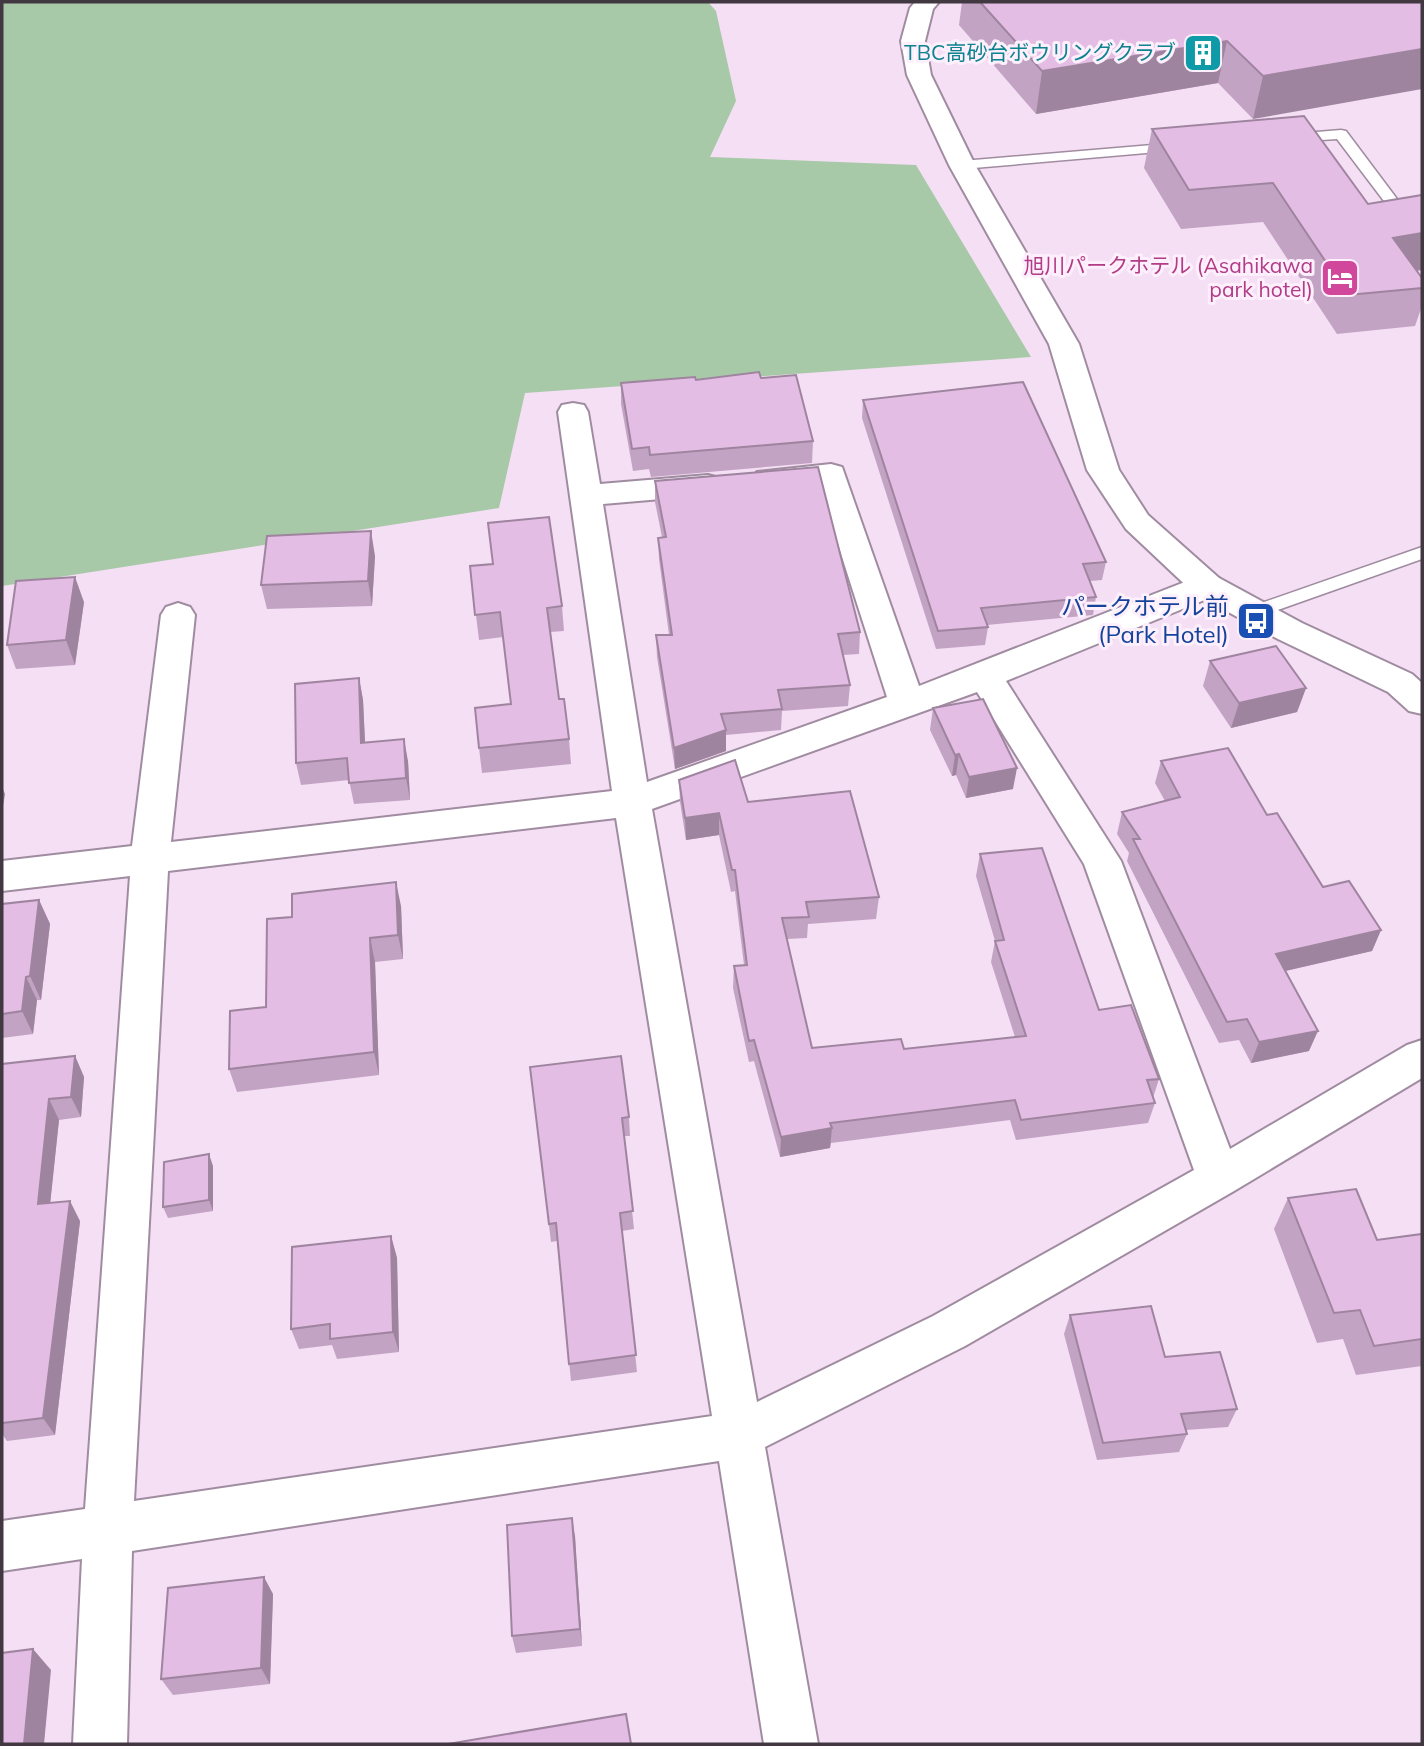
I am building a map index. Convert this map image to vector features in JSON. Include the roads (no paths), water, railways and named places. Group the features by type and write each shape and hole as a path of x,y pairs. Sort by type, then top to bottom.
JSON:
{"street":[{"path":"927,2 922,8 913,41 919,75 962,165 1064,344 1103,470 1137,522 1207,586 1400,683 1422,702"},
{"path":"573,412 632,802 791,1744"},
{"path":"584,496 831,474 907,704"},
{"path":"2,876 632,802 985,676 1207,586"},
{"path":"100,1744 108,1530 150,857 178,615"},
{"path":"985,676 1102,861 1219,1178"},
{"path":"2,1546 740,1435 949,1331 1219,1178 1422,1057"}],"lane":[{"path":"1273,139 1341,134 1398,210"},
{"path":"962,165 1192,146"},
{"path":"1254,611 1422,553"}],"place":[{"name":"TBC高砂台ボウリングクラブ","path":"1203,53"},
{"name":"旭川パークホテル (Asahikawa park hotel)","path":"1340,278"},
{"name":"パークホテル前 (Park Hotel)","path":"1256,621"}]}
